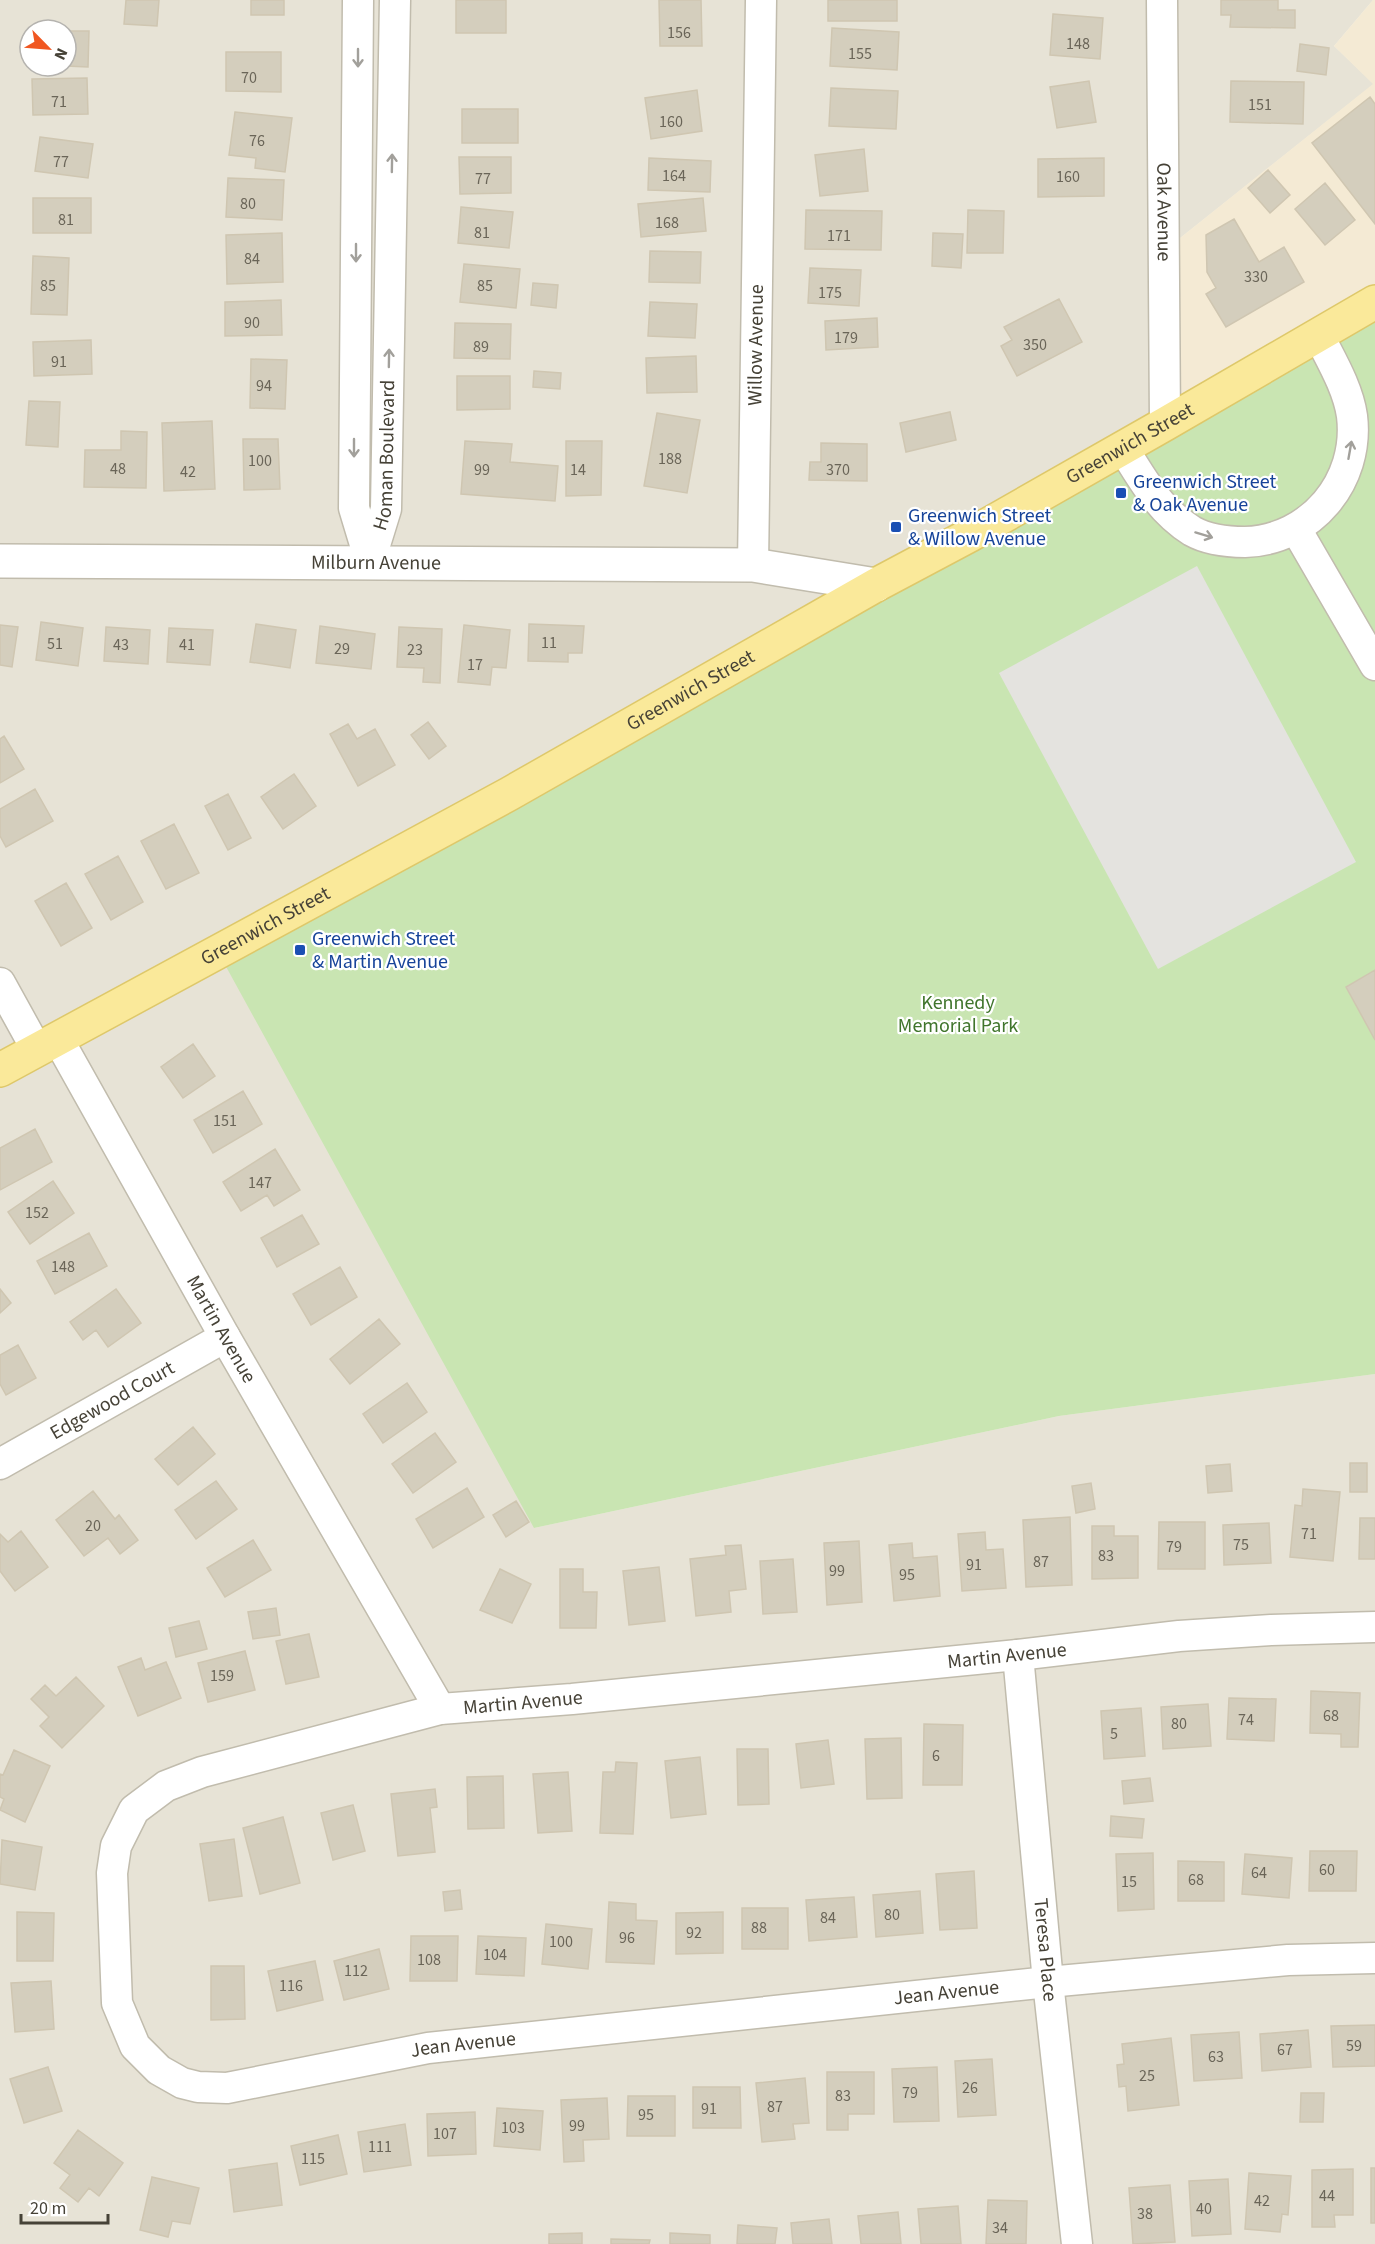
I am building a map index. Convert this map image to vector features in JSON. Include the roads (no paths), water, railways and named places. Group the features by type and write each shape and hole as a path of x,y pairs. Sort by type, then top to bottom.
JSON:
{"main road":[{"name":"Greenwich Street","path":"0,1070 509,794 876,585 1123,448 1375,302"}],"street":[{"name":"Homan Boulevard","path":"358,0 354,508 370,561"},
{"name":"Homan Boulevard","path":"370,561 386,509 395,0"},
{"name":"Willow Avenue","path":"753,565 761,0"},
{"name":"Oak Avenue","path":"1162,0 1165,424"},
{"path":"1123,448 1165,511 1194,532 1227,542 1263,541 1296,529 1323,509 1342,481 1352,448 1352,415 1341,383 1319,336"},
{"path":"1296,529 1375,665"},
{"name":"Milburn Avenue","path":"0,561 370,561 753,565"},
{"path":"753,565 876,585"},
{"name":"Martin Avenue","path":"0,983 47,1044 225,1337 440,1709 572,1699 1018,1655 1179,1636 1270,1630 1375,1627"},
{"name":"Edgewood Court","path":"0,1464 225,1337"},
{"name":"Teresa Place","path":"1018,1655 1048,1982 1077,2244"},
{"name":"Jean Avenue","path":"440,1709 202,1772 166,1786 134,1810 116,1846 112,1874 117,2002 135,2046 159,2070 182,2083 198,2088 227,2088 428,2048 1048,1982 1288,1960 1375,1958"}],"place":[{"name":"Greenwich Street & Oak Avenue","path":"1121,493"},
{"name":"Greenwich Street & Willow Avenue","path":"896,527"},
{"name":"Greenwich Street & Martin Avenue","path":"300,950"}],"park label":[{"name":"Kennedy Memorial Park","path":"958,1014"}]}
